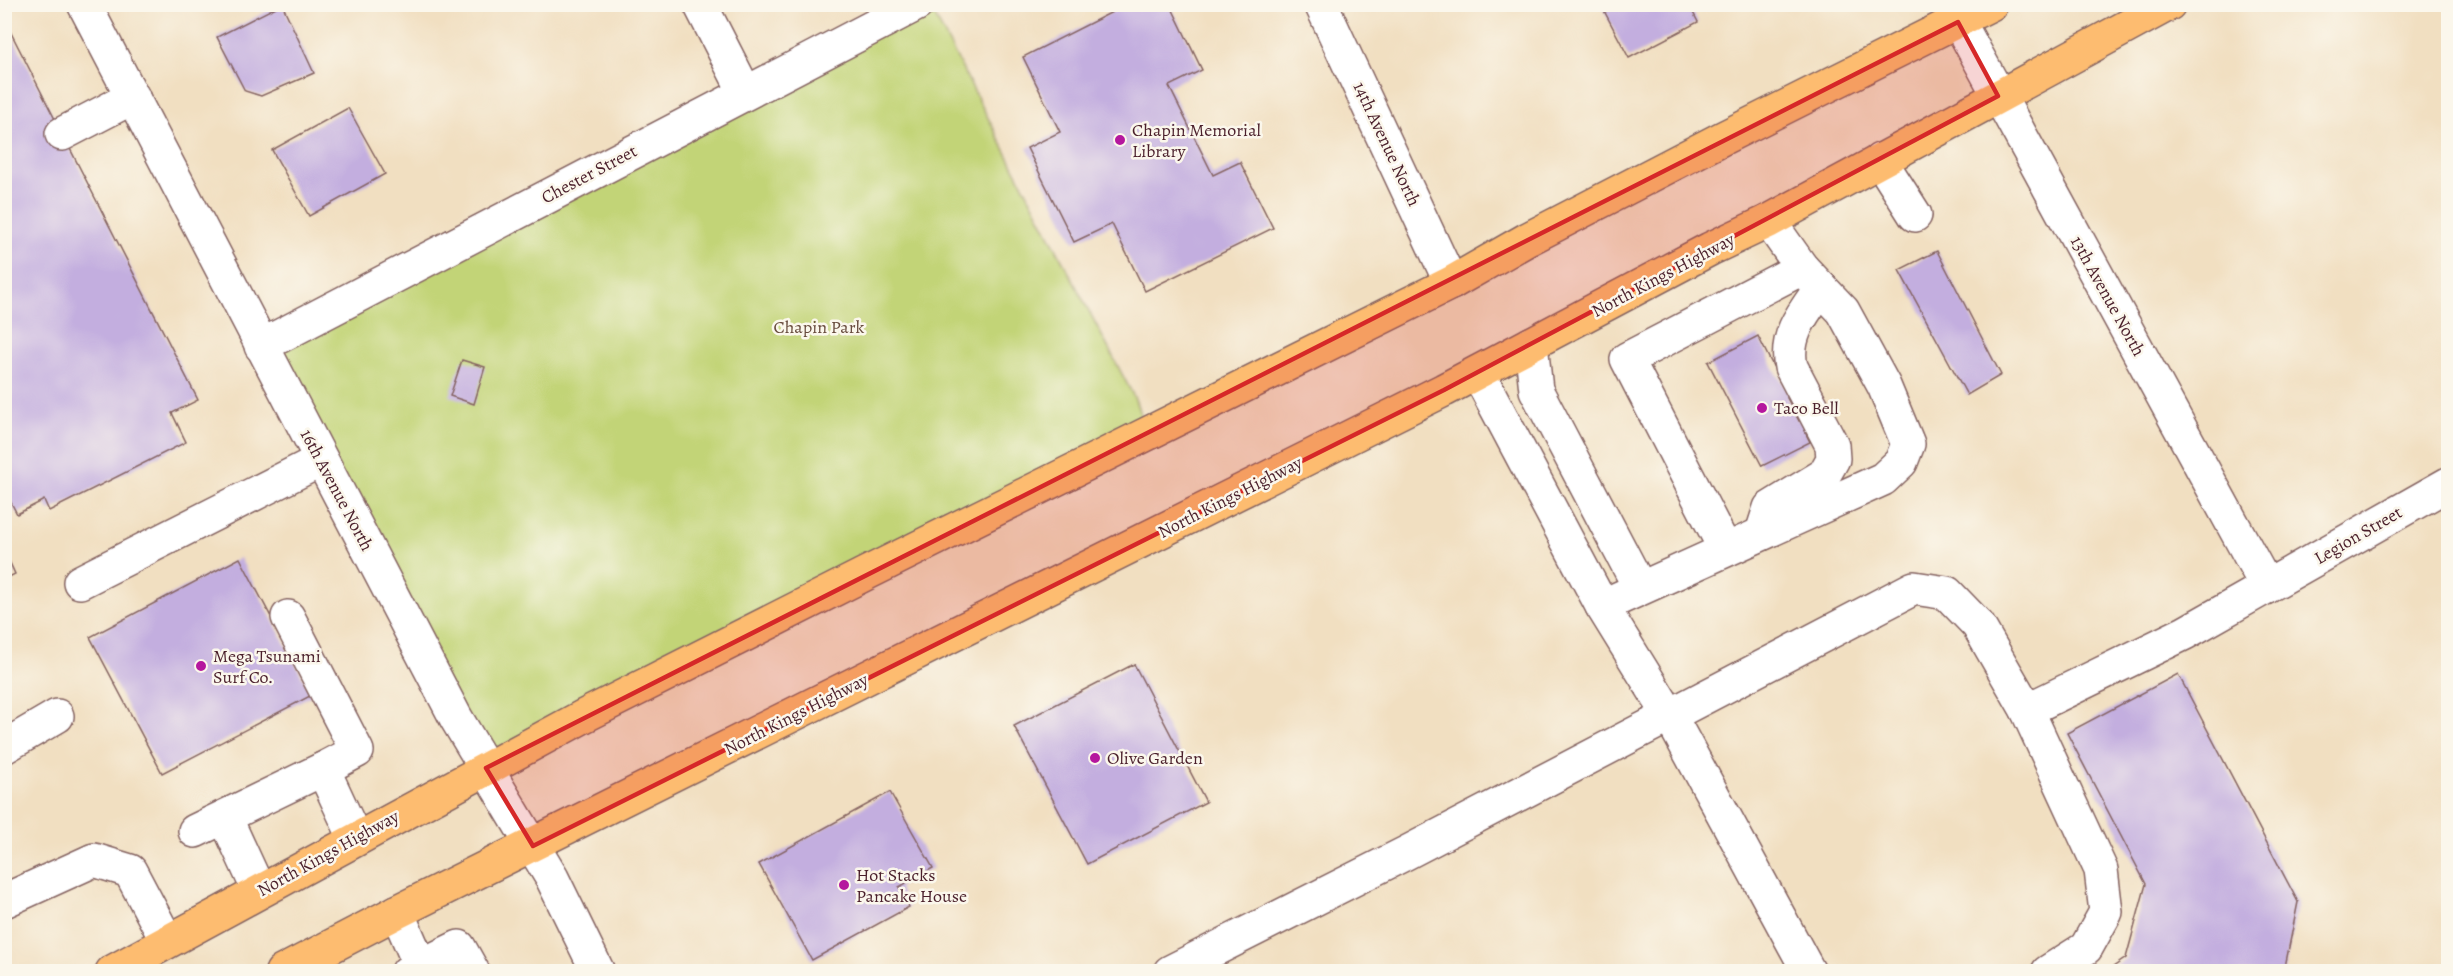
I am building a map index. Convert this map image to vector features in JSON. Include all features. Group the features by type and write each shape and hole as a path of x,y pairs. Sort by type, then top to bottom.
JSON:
{"main road":[{"name":"North Kings Highway","path":"112,972 486,768 847,583 1451,283 1528,239 1953,13 1991,4"},
{"name":"North Kings Highway","path":"282,972 397,912 1478,373 1710,249 1769,221 2169,4"}],"street":[{"name":"16th Avenue North","path":"84,4 456,718 552,878 598,972"},
{"path":"700,4 745,92"},
{"name":"Chester Street","path":"261,346 917,4"},
{"name":"14th Avenue North","path":"1321,4 1451,283"},
{"name":"13th Avenue North","path":"1953,13 2267,587"},
{"path":"62,134 133,98"},
{"path":"1880,160 1915,215"},
{"path":"1602,606 1883,479 1901,462 1908,444 1884,386 1843,310 1812,278 1769,221"},
{"path":"1725,549 1627,359 1812,278"},
{"path":"1762,533 1770,508 1824,476 1833,459 1832,446 1791,367 1789,357 1795,326 1812,278"},
{"path":"1531,344 1536,390 1640,588"},
{"path":"1478,373 1602,606 1670,716 1809,972"},
{"path":"80,582 321,460"},
{"name":"Legion Street","path":"2027,711 2185,633 2448,484"},
{"path":"1170,972 1670,716 1914,588 1947,593 1978,625 2027,711 2102,870 2106,912 2086,948 2048,972"},
{"path":"195,831 357,751 288,617"},
{"path":"4,747 57,716"},
{"path":"323,769 355,838"},
{"path":"225,817 259,891"},
{"path":"4,901 94,860 130,871 167,941"},
{"path":"397,912 417,969 459,947 473,972"}],"highlighted area":[{"path":"1958,22 1998,96 1444,390 533,846 486,768"}],"green space":[{"name":"Chapin Park","path":"929,5 1135,399 1147,434 486,768 261,346"}],"building":[{"path":"282,4 314,73 261,96 245,91 217,37"},
{"name":"Chapin Memorial Library","path":"1128,4 1170,4 1202,70 1169,86 1213,175 1240,162 1273,228 1145,291 1112,224 1074,242 1027,148 1060,132 1023,57"},
{"path":"1601,5 1689,5 1698,22 1629,58"},
{"path":"7,25 198,400 172,413 186,442 49,511 44,500 17,514 4,489 4,26"},
{"path":"348,108 385,174 309,216 272,150"},
{"path":"1937,251 2001,375 1967,395 1899,270"},
{"name":"Taco Bell","path":"1758,336 1777,374 1792,396 1787,398 1799,421 1804,418 1812,432 1806,434 1810,442 1762,466 1708,362"},
{"path":"462,360 485,367 474,404 450,396"},
{"path":"5,552 15,574 5,579"},
{"name":"Mega Tsunami Surf Co.","path":"240,558 312,695 162,773 90,637"},
{"path":"1134,664 1206,802 1087,864 1014,726"},
{"path":"2178,674 2298,902 2284,972 2106,972 2126,958 2146,884 2067,733"},
{"path":"890,792 933,868 899,887 909,907 812,960 759,864"}],"place":[{"name":"Chapin Memorial Library","path":"1120,140"},
{"name":"Taco Bell","path":"1762,408"},
{"name":"Mega Tsunami Surf Co.","path":"201,666"},
{"name":"Olive Garden","path":"1095,758"},
{"name":"Hot Stacks Pancake House","path":"844,885"}]}
